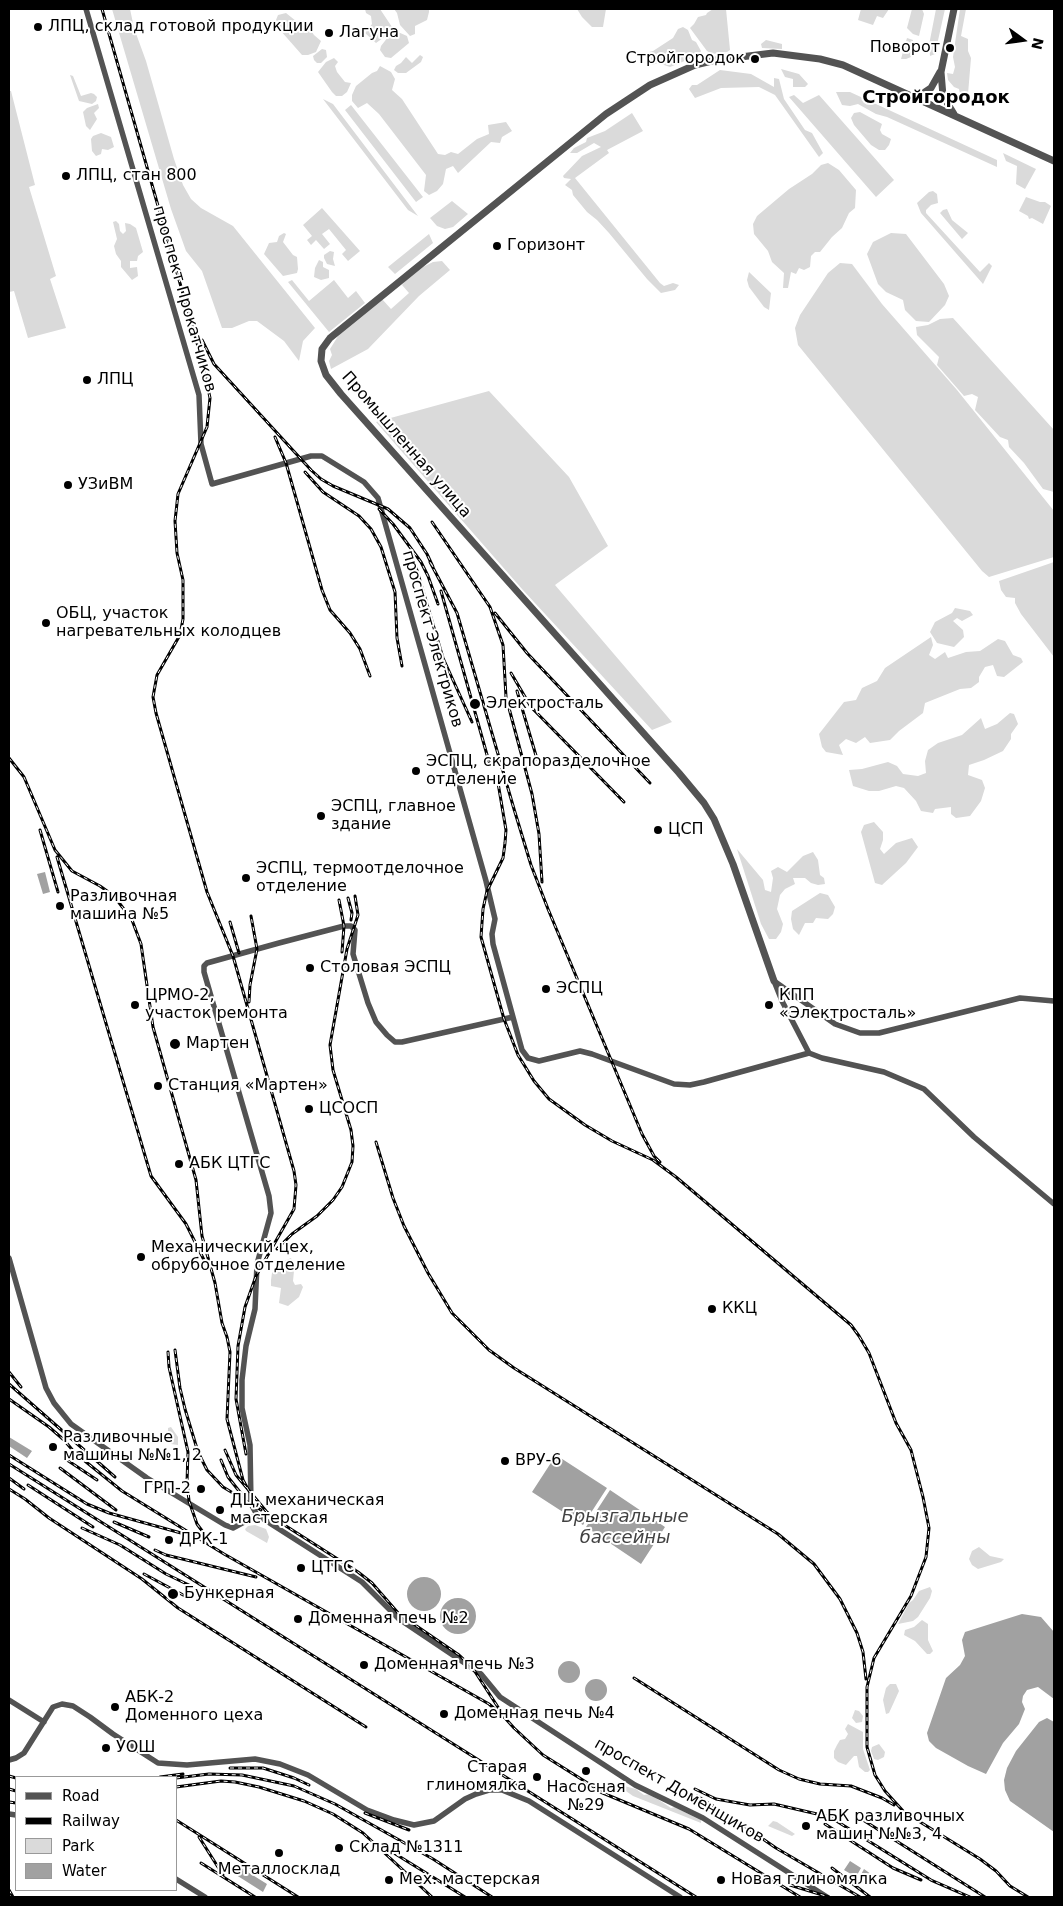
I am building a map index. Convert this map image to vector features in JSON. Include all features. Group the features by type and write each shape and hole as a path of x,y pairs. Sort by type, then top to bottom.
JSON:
{"street":[{"name":"проспект Прокатчиков","path":"86,9 199,395 201,444 212,484"},
{"path":"954,9 941,72 943,96 949,109 957,117"},
{"name":"Промышленная улица","path":"809,1053 782,1001 733,864 714,819 704,803 341,394 326,375 321,361 322,349 330,338 606,114 650,85 695,65 739,56 773,53 804,56 843,65 1054,161"},
{"path":"911,96 922,94 932,88 941,72"},
{"name":"проспект Электриков","path":"212,484 311,456 322,456 364,482 378,498 486,881 496,919 492,934 493,944 522,1050 528,1058 539,1061 580,1051 674,1084 690,1085 809,1053"},
{"path":"9,1258 46,1388 54,1403 71,1424 147,1478 225,1526 233,1528 257,1515 251,1504 250,1445 242,1408 242,1380 246,1346 255,1309 257,1264 271,1213 269,1196 204,972 204,966 207,963 278,943 344,926 351,926 355,930 353,954 368,1003 376,1022 395,1042 513,1017"},
{"path":"774,981 835,1024 860,1033 879,1033 1020,998 1054,1001"},
{"path":"809,1053 822,1058 884,1072 924,1089 974,1138 1054,1204"},
{"name":"проспект Доменщиков","path":"257,1515 362,1582 399,1620 481,1674 500,1697 635,1785 703,1818 824,1897"},
{"path":"9,1700 44,1722"},
{"path":"9,1760 24,1753 53,1707 62,1704 73,1706 158,1763 187,1765 255,1759 280,1764 308,1775 367,1810 414,1825 434,1820 465,1799 476,1794 489,1790 502,1790 529,1801 680,1897"},
{"path":"178,1880 205,1897"}],"green space":[{"path":"112,9 130,9 134,28 146,61 174,159 183,185 191,199 201,208 233,226 315,328 303,341 299,361 284,341 257,321 249,321 232,328 222,328 202,271 186,251 171,209"},
{"path":"365,9 380,9 394,30 376,43 365,33 372,24 371,16 366,13"},
{"path":"394,9 429,9 429,12 427,20 415,26 415,34 410,36 400,25"},
{"path":"577,9 606,9 603,27 592,27"},
{"path":"713,9 726,9 730,50 727,52 712,54 707,51 690,28 698,17 706,15"},
{"path":"861,9 889,9 883,18 877,16 873,25 858,20"},
{"path":"912,9 922,9 924,14 919,36 913,34 907,28"},
{"path":"936,9 945,9 935,54 930,56 929,45"},
{"path":"960,9 966,9 961,36 968,39 968,51 971,58 966,103 961,99 959,89 954,87 948,80 947,73 953,74 955,67 953,57"},
{"path":"286,13 301,25 305,22 321,41 316,52 302,55 276,25 278,15"},
{"path":"683,27 688,30 692,40 696,42 701,51 699,55 670,67 658,63 652,65 647,56 649,52 673,38 678,29"},
{"path":"398,32 407,36 409,43 391,58 385,57 380,50 381,46 388,37"},
{"path":"907,38 913,40 911,57 901,59"},
{"path":"766,40 782,44 782,49 762,48 761,44"},
{"path":"322,49 326,50 327,57 321,63 317,63 313,56"},
{"path":"420,55 423,57 421,62 406,73 398,73 394,70 406,57 412,63"},
{"path":"334,58 338,62 335,66 337,72 345,82 351,83 347,92 342,96 336,96 332,92 318,72 326,62"},
{"path":"380,66 391,72 395,79 392,90 402,99 438,154 445,155 451,152 458,154 477,139 489,134 488,125 506,122 512,131 502,137 500,143 491,142 458,173 453,166 446,169 443,184 437,191 429,195 424,191 426,175 379,114 367,103 358,108 352,101 352,95 356,86 377,71"},
{"path":"781,69 799,74 808,84 805,87 793,87 793,79 785,77"},
{"path":"720,70 751,74 774,87 774,78 779,79 784,99 805,130 812,133 823,153 819,157 775,95 759,87 721,88 695,98 689,89 692,85 697,85"},
{"path":"70,75 73,76 81,96 94,94 97,97 96,101 92,104 79,101"},
{"path":"9,91 11,91 35,185 29,187 56,276 50,279 66,328 28,338 14,291 9,292"},
{"path":"836,92 850,92 997,160 997,167 887,117 876,114 858,104 842,105"},
{"path":"794,95 803,103 819,95 894,180 876,197 789,97"},
{"path":"323,99 333,104 418,216 408,210"},
{"path":"98,104 99,108 94,113 97,119 90,130 86,126 83,112 87,108"},
{"path":"351,105 423,197 416,202 345,110"},
{"path":"860,112 882,124 880,130 882,134 891,139 885,150 879,150 871,145 854,125 851,118 854,113"},
{"path":"632,113 643,131 607,150 609,153 575,178 660,283 664,286 673,283 679,285 675,290 661,293 609,233 587,212 573,195 572,190 565,185 571,179 564,178 563,176 582,156 601,147 594,143 577,153 570,153 574,148 586,142 587,138 605,131"},
{"path":"101,133 111,137 114,147 108,150 102,149 101,154 96,156 92,151 91,139 93,136"},
{"path":"1003,153 1036,169 1025,189 1016,184 1017,166 1006,161"},
{"path":"828,163 839,170 856,190 855,208 849,213 842,228 820,252 815,252 811,256 810,267 804,270 799,268 796,274 791,272 788,288 783,288 784,273 772,262 768,251 754,234 753,224 757,216 789,189 812,174 821,165"},
{"path":"933,191 937,194 938,203 931,205 926,210 926,213 980,272 989,263 992,266 983,284 921,213 917,203 929,192"},
{"path":"1026,197 1045,202 1051,206 1043,224 1032,218 1029,219 1028,216 1019,211"},
{"path":"452,201 468,214 453,227 445,229 437,226 430,218"},
{"path":"322,208 360,251 348,261 342,254 346,250 329,229 322,234 330,244 324,249 316,240 311,245 307,240 312,236 303,225"},
{"path":"947,209 952,220 968,233 962,239 940,213"},
{"path":"116,221 123,234 126,231 125,223 136,228 143,252 138,256 137,261 130,261 130,268 137,267 138,276 132,280 121,267 121,261 116,254 114,246 117,239 113,222"},
{"path":"284,233 286,234 283,242 293,255 297,257 298,269 297,273 283,276 264,254 269,243 277,242 279,236"},
{"path":"891,233 906,234 944,284 949,296 945,305 929,322 916,321 905,310 903,300 886,292 878,284 867,254 873,242"},
{"path":"429,234 433,243 395,274 388,267"},
{"path":"330,251 334,252 335,266 327,264 324,258 324,255"},
{"path":"319,260 323,262 323,267 329,270 329,278 321,280 314,277 315,268"},
{"path":"442,261 450,270 419,296 368,349 331,369 329,361 332,355 330,349 340,333 382,299 391,309 409,293 402,285 406,280 421,268 433,262"},
{"path":"840,263 852,264 882,304 957,390 1054,511 1054,557 989,577 982,571 798,345 795,328 800,315 828,273"},
{"path":"749,272 771,293 769,310 764,307 749,287 747,280"},
{"path":"292,280 309,301 334,280 348,298 356,291 365,303 329,332 288,282"},
{"path":"953,318 1054,430 1054,492 1043,489 1024,463 1009,447 1008,440 1000,437 975,410 978,397 972,394 964,396 937,365 939,357 917,335 916,327 928,325 940,319"},
{"path":"489,391 569,477 608,546 555,585 672,722 652,730 522,589 376,422"},
{"path":"1054,562 1054,657 1021,614 1015,603 1015,598 1006,597 1001,590 999,581"},
{"path":"955,608 970,611 973,615 962,621 957,618 953,621 963,630 964,637 954,647 937,643 930,632 935,622 952,613"},
{"path":"931,637 933,645 929,655 935,659 945,652 948,658 966,652 980,651 998,639 1005,641 1013,655 1021,658 1023,662 1004,677 997,676 993,665 985,667 979,677 979,682 971,688 960,689 925,703 923,713 890,740 870,743 865,737 856,743 846,739 839,745 843,755 826,752 822,747 819,734 844,702 856,700 862,688 877,681 885,668"},
{"path":"1010,713 1014,714 1018,724 1003,751 969,765 968,775 982,780 985,788 981,801 970,816 956,818 951,814 951,807 935,809 933,813 921,811 916,801 904,788 896,786 879,791 869,791 853,786 849,770 862,769 888,762 897,766 903,774 918,776 926,773 925,761 928,750 938,743 962,735 981,718 985,729 997,724"},
{"path":"874,822 883,832 880,849 884,854 896,843 912,838 918,847 906,863 882,885 875,883 861,832 864,825"},
{"path":"737,849 763,880 765,890 771,892 773,878 771,871 778,867 787,872 803,856 813,852 818,860 820,875 824,878 825,884 818,885 811,883 805,878 793,878 795,884 785,889 780,895 777,909 783,924 781,932 776,939 769,939 761,924"},
{"path":"820,893 828,895 835,907 833,914 828,919 816,918 813,923 805,923 799,935 793,929 792,911"},
{"path":"291,1258 290,1266 294,1271 293,1281 295,1285 301,1284 303,1287 299,1297 288,1306 279,1303 281,1288 271,1286 271,1280 272,1273 282,1262"},
{"path":"171,1427 178,1437 178,1445 171,1444 168,1437 168,1428"},
{"path":"255,1525 266,1529 269,1537 267,1543 246,1531 245,1529 248,1526"},
{"path":"979,1547 990,1556 1004,1559 1001,1562 978,1569 972,1565 969,1559 972,1551"},
{"path":"930,1587 932,1591 930,1598 918,1617 913,1621 898,1624 909,1603 919,1591"},
{"path":"922,1620 928,1624 928,1640 933,1651 930,1654 927,1654 915,1641 904,1635 905,1630 914,1627"},
{"path":"890,1684 896,1684 899,1691 889,1713 886,1714 883,1700 886,1688"},
{"path":"855,1710 859,1711 863,1716 862,1722 856,1723 852,1718"},
{"path":"848,1724 863,1732 863,1749 870,1770 868,1772 859,1767 857,1756 854,1756 846,1765 834,1758 834,1751 837,1745 848,1734 845,1729"},
{"path":"879,1744 885,1752 884,1757 878,1760 874,1759 871,1751 872,1747"},
{"path":"624,1786 636,1789 644,1795 650,1794 671,1808 675,1807 701,1820 701,1823 633,1796 622,1788"},
{"path":"773,1821 795,1834 792,1836 768,1826"}],"water":[{"path":"45,872 50,892 43,894 37,874"},
{"path":"9,1437 32,1451 27,1458 9,1446"},
{"name":"Брызгальные бассейны","path":"556,1455 607,1488 583,1525 532,1492"},
{"name":"Брызгальные бассейны","path":"610,1490 665,1527 641,1564 586,1527"},
{"path":"424,1577 436,1582 441,1594 436,1606 424,1611 412,1606 407,1594 412,1582"},
{"path":"458,1598 470,1604 476,1616 470,1628 458,1634 446,1628 440,1616 446,1604"},
{"path":"1022,1614 1041,1617 1054,1632 1054,1699 1038,1687 1027,1690 1023,1696 1022,1702 1025,1709 1019,1724 1003,1743 986,1774 936,1748 929,1741 927,1733 946,1678 960,1665 965,1656 962,1640 965,1632"},
{"path":"569,1661 577,1664 580,1672 577,1680 569,1683 561,1680 558,1672 561,1664"},
{"path":"596,1679 604,1682 607,1690 604,1698 596,1701 588,1698 585,1690 588,1682"},
{"path":"1047,1718 1054,1722 1054,1832 1010,1801 1005,1790 1004,1780 1007,1768 1016,1751 1039,1722"},
{"path":"850,1861 861,1868 856,1877 844,1870"},
{"path":"238,1866 267,1884 263,1892 233,1873"},
{"path":"864,1869 875,1877 870,1885 859,1878"}],"railway":[{"path":"102,9 203,364 210,398 207,427 178,494 175,521 177,553 183,580 183,619 180,635 157,675 153,697 207,892 233,956 294,1171 296,1185 294,1209 256,1276 245,1307 238,1346 236,1399 246,1454"},
{"path":"202,340 214,364 311,470 333,486 388,509 410,528 433,567"},
{"path":"275,437 286,463 322,590 330,610 350,633 360,649 370,676"},
{"path":"305,472 323,492 359,516 371,529 381,547 395,592 397,638 402,666"},
{"path":"379,509 393,524 421,562 438,604"},
{"path":"432,522 490,607 503,645 506,697 532,794 539,834 542,882"},
{"path":"430,562 457,613 531,865 642,1134 654,1156 660,1162"},
{"path":"415,564 443,658 472,722"},
{"path":"441,591 489,762"},
{"path":"495,613 527,653 650,783"},
{"path":"511,673 531,707 624,802"},
{"path":"517,691 537,759"},
{"path":"9,758 24,777 55,850 72,871 114,896 132,920 141,944 153,1027 196,1180 202,1236 215,1283 222,1323 230,1352 227,1419 243,1480 249,1491"},
{"path":"497,777 506,830 505,843 503,858 487,891 483,909 481,937 504,1019 518,1055 534,1081 549,1099 585,1125 612,1141 653,1160 676,1177 851,1325 859,1336 869,1353 896,1423 911,1450 929,1528 926,1557 911,1596 874,1658 867,1687 867,1747 875,1775 885,1791 904,1812 980,1859 996,1871 1010,1886 1028,1897"},
{"path":"40,830 58,892"},
{"path":"57,857 151,1176 186,1224 204,1260"},
{"path":"277,1249 292,1234 317,1216 333,1200 342,1187 352,1162 351,1130 333,1070 330,1045 347,949 358,915 355,896"},
{"path":"348,898 352,913 351,920"},
{"path":"339,900 344,926 342,952"},
{"path":"249,1002 250,985 257,949 251,916"},
{"path":"230,922 239,953"},
{"path":"376,1142 393,1198 404,1226 428,1273 452,1313 489,1350 514,1368 778,1534 814,1564 840,1599 857,1633 863,1652 866,1679"},
{"path":"175,1350 185,1409 198,1452 207,1470 223,1487 261,1510"},
{"path":"168,1352 169,1367 188,1452 187,1482 189,1501 197,1524 211,1543"},
{"path":"9,1372 21,1387"},
{"path":"9,1384 115,1477"},
{"path":"9,1399 49,1427 75,1453 122,1491 224,1554 489,1704 505,1718"},
{"path":"225,1450 236,1475 266,1511 275,1519 358,1572 372,1583 399,1614 459,1655 472,1667 505,1718 514,1728 543,1755 605,1794"},
{"path":"9,1455 87,1504 109,1513 181,1533"},
{"path":"67,1460 97,1480"},
{"path":"221,1460 228,1477 243,1496"},
{"path":"9,1464 696,1897"},
{"path":"60,1468 116,1510"},
{"path":"9,1478 24,1489"},
{"path":"28,1485 93,1527"},
{"path":"9,1489 49,1518 142,1579 178,1608 366,1727"},
{"path":"114,1522 149,1537"},
{"path":"82,1528 120,1545 166,1574 191,1586"},
{"path":"155,1550 166,1555 256,1577"},
{"path":"144,1574 185,1596"},
{"path":"634,1678 779,1770 799,1779 820,1784 851,1786 882,1798 894,1805"},
{"path":"230,1768 263,1768 309,1785"},
{"path":"168,1776 183,1774"},
{"path":"178,1778 209,1774 242,1775 294,1786 335,1804 433,1859 492,1897"},
{"path":"9,1776 15,1778"},
{"path":"178,1787 221,1781 235,1782 259,1787 304,1801 333,1814 363,1833 432,1897"},
{"path":"9,1789 15,1791"},
{"path":"695,1789 716,1799 750,1805 774,1804 830,1817 931,1880 970,1897"},
{"path":"598,1791 689,1829 800,1897"},
{"path":"697,1796 776,1848 860,1897"},
{"path":"9,1802 15,1803"},
{"path":"365,1813 409,1830"},
{"path":"863,1820 985,1897"},
{"path":"178,1821 298,1897"},
{"path":"825,1824 893,1868 921,1880"},
{"path":"199,1837 223,1875"},
{"path":"389,1850 465,1897"},
{"path":"201,1863 255,1897"},
{"path":"832,1868 870,1897"},
{"path":"790,1885 829,1897"},
{"path":"9,1890 13,1897"}],"place":[{"name":"ЛПЦ, склад готовой продукции","path":"38,27"},
{"name":"Лагуна","path":"329,33"},
{"name":"Поворот","path":"950,48"},
{"name":"Стройгородок","path":"755,59"},
{"name":"ЛПЦ, стан 800","path":"66,176"},
{"name":"Горизонт","path":"497,246"},
{"name":"ЛПЦ","path":"87,380"},
{"name":"УЗиВМ","path":"68,485"},
{"name":"ОБЦ, участок нагревательных колодцев","path":"46,623"},
{"name":"Электросталь","path":"475,704"},
{"name":"ЭСПЦ, скрапоразделочное отделение","path":"416,771"},
{"name":"ЭСПЦ, главное здание","path":"321,816"},
{"name":"ЦСП","path":"658,830"},
{"name":"ЭСПЦ, термоотделочное отделение","path":"246,878"},
{"name":"Разливочная машина №5","path":"60,906"},
{"name":"Столовая ЭСПЦ","path":"310,968"},
{"name":"ЭСПЦ","path":"546,989"},
{"name":"ЦРМО-2, участок ремонта","path":"135,1005"},
{"name":"КПП «Электросталь»","path":"769,1005"},
{"name":"Мартен","path":"175,1044"},
{"name":"Станция «Мартен»","path":"158,1086"},
{"name":"ЦСОСП","path":"309,1109"},
{"name":"АБК ЦТГС","path":"179,1164"},
{"name":"Механический цех, обрубочное отделение","path":"141,1257"},
{"name":"ККЦ","path":"712,1309"},
{"name":"Разливочные машины №№1, 2","path":"53,1447"},
{"name":"ВРУ-6","path":"505,1461"},
{"name":"ГРП-2","path":"201,1489"},
{"name":"ДЦ, механическая мастерская","path":"220,1510"},
{"name":"ДРК-1","path":"169,1540"},
{"name":"ЦТГС","path":"301,1568"},
{"name":"Бункерная","path":"173,1594"},
{"name":"Доменная печь №2","path":"298,1619"},
{"name":"Доменная печь №3","path":"364,1665"},
{"name":"АБК-2 Доменного цеха","path":"115,1707"},
{"name":"Доменная печь №4","path":"444,1714"},
{"name":"УОШ","path":"106,1748"},
{"name":"Насосная №29","path":"586,1771"},
{"name":"Старая глиномялка","path":"537,1777"},
{"name":"АБК разливочных машин №№3, 4","path":"806,1826"},
{"name":"Склад №1311","path":"339,1848"},
{"name":"Металлосклад","path":"279,1853"},
{"name":"Мех. мастерская","path":"389,1880"},
{"name":"Новая глиномялка","path":"721,1880"}],"district":[{"name":"Стройгородок","path":"936,98"}]}
